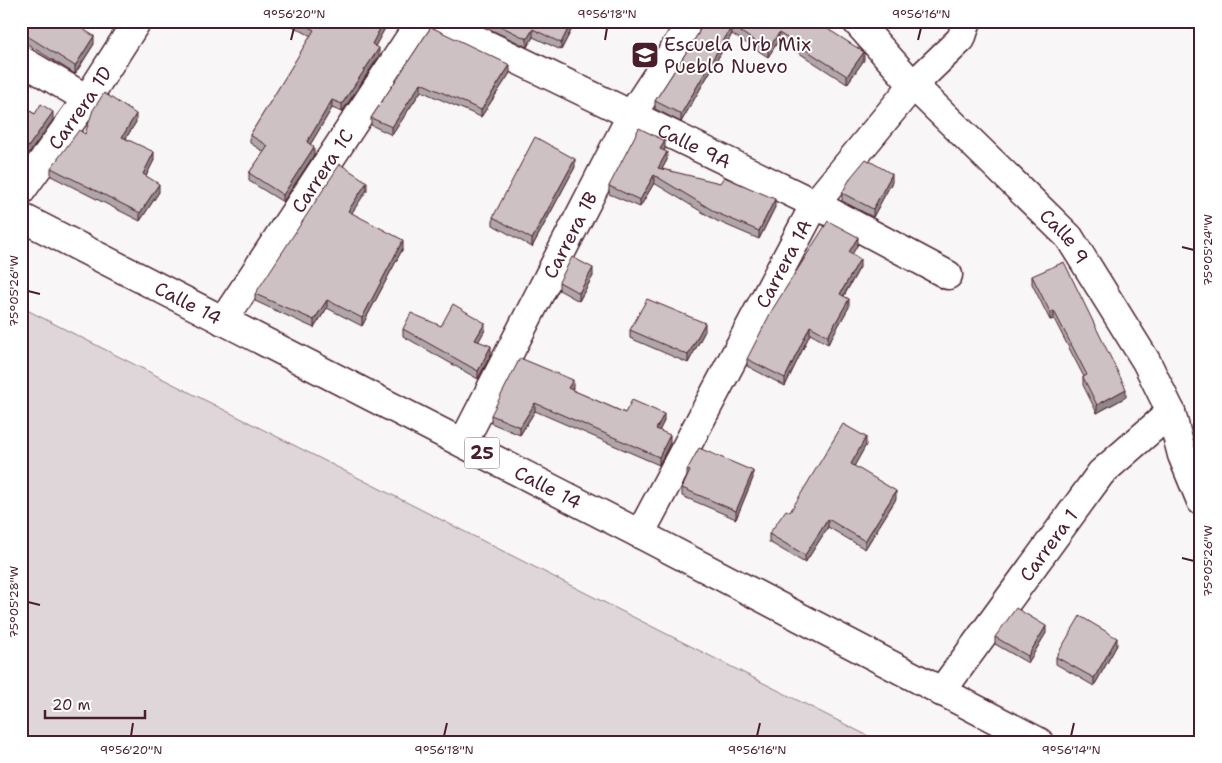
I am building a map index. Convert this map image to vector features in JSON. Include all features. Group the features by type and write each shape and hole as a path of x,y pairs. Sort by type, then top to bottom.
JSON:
{"main road":[{"name":"Carrera 1D","path":"21,191 87,99 137,21"},
{"name":"Carrera 1C","path":"223,321 421,21"},
{"name":"Calle 9A","path":"438,21 815,204 948,275"},
{"name":"Calle 9","path":"856,21 913,85 1069,237 1146,361 1171,412 1182,455 1201,501"},
{"name":"Carrera 1A","path":"640,534 815,204 913,85 961,39 967,21"},
{"name":"Carrera 1B","path":"463,444 632,114 685,33"},
{"path":"21,60 87,99"},
{"name":"Calle 14","path":"21,217 640,534 941,692"},
{"name":"Carrera 1","path":"941,692 1101,473 1171,412"},
{"name":"25","path":"941,692 1039,742"}],"shaded area":[{"path":"21,307 880,742 21,742"}],"building":[{"path":"25,21 70,21 94,36 75,66 21,32"},
{"path":"298,21 384,21 372,44 379,48 342,104 332,100 307,142 314,147 283,195 249,173 268,146 250,135 314,30"},
{"path":"490,21 572,21 561,43 533,29 527,39"},
{"path":"700,21 815,21 864,52 847,76 779,33 768,50 732,26 681,114 655,101 698,34 701,26"},
{"path":"431,27 510,65 481,110 421,83 392,127 371,118"},
{"path":"104,93 136,114 122,137 154,152 143,174 159,184 140,213 51,168 79,130 85,134 93,110"},
{"path":"41,104 53,112 23,154 21,154 21,106 35,114"},
{"path":"639,128 665,141 660,149 667,152 658,168 720,183 724,177 775,199 759,231 717,213 654,175 640,200 609,186"},
{"path":"535,137 575,159 532,239 493,217"},
{"path":"866,159 892,174 873,209 842,193 851,177"},
{"path":"340,164 367,182 348,211 403,240 362,318 327,300 314,320 255,294"},
{"path":"828,221 858,237 849,252 860,259 840,294 849,299 828,336 810,326 785,378 747,359 772,310"},
{"path":"572,257 593,268 579,293 559,282"},
{"path":"1064,262 1126,389 1097,405 1083,377 1087,375 1054,311 1050,312 1032,276"},
{"path":"647,299 705,323 688,355 630,330"},
{"path":"453,304 485,323 475,340 491,346 478,371 403,329 411,313 441,326"},
{"path":"520,358 573,380 568,388 625,413 632,400 664,414 656,429 670,435 659,457 535,403 520,427 491,415"},
{"path":"843,424 866,437 851,464 896,491 865,541 828,519 805,555 769,534 786,510 790,512"},
{"path":"699,448 753,471 736,511 682,488 690,471 687,470"},
{"path":"1016,608 1046,626 1028,656 995,637"},
{"path":"1080,616 1117,638 1094,678 1056,657"}],"place":[{"name":"Escuela Urb Mix Pueblo Nuevo","path":"645,55"}]}
